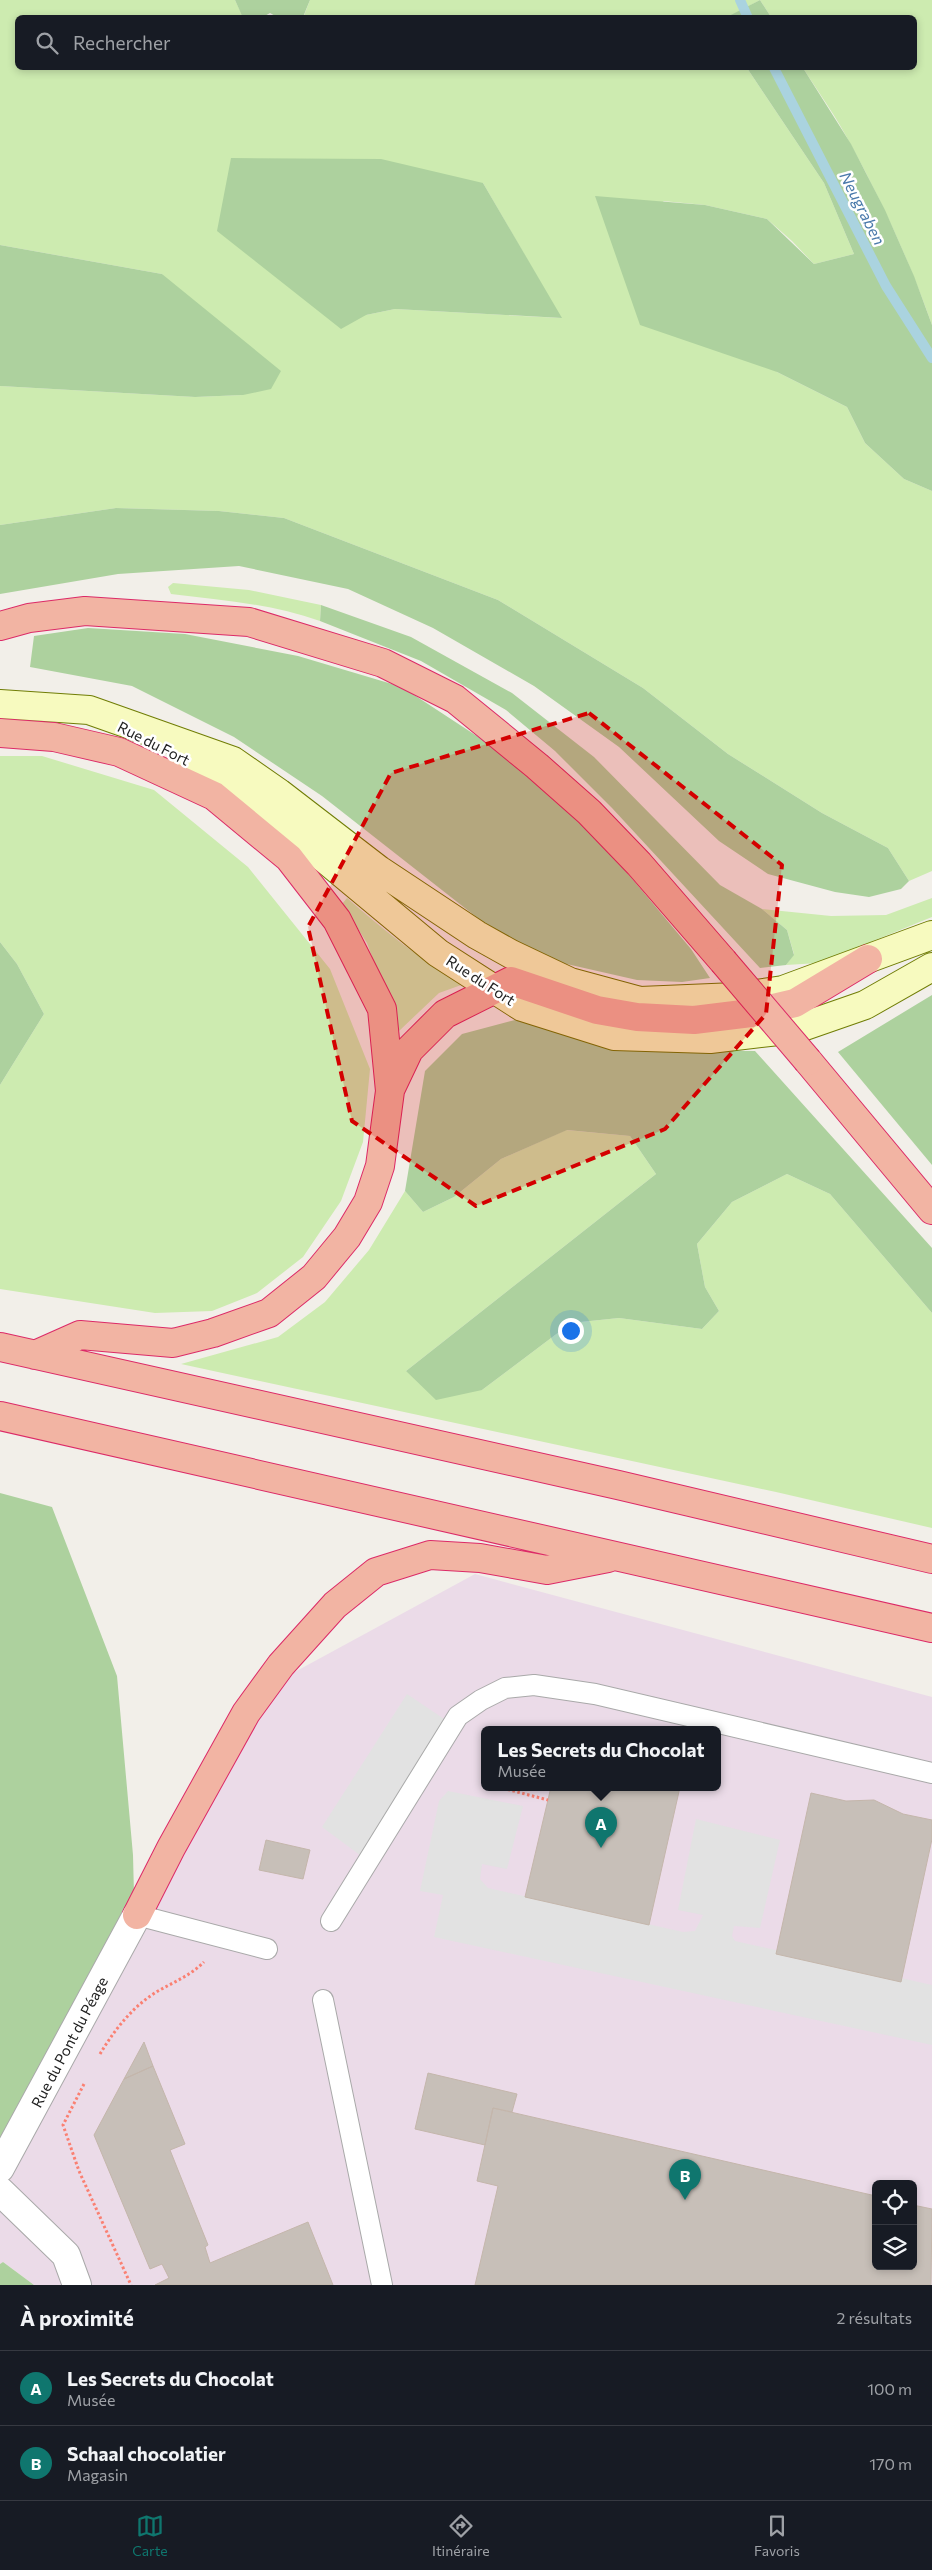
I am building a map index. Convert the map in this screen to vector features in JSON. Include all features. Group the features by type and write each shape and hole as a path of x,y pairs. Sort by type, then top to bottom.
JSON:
{"highway":[{"path":"0,626 29,618 85,611 249,622 383,663 455,699 537,766 589,812 639,864 932,1210"},
{"path":"0,734 54,737 119,752 214,796 289,858 337,920 382,1009 390,1091 380,1166 368,1202 347,1238 314,1277 269,1312 213,1333 173,1343 80,1335 36,1355"},
{"path":"390,1091 409,1050 444,1014 511,981 597,1010 637,1017 694,1020 751,1014 795,1003 868,959"},
{"path":"0,1347 618,1485 932,1559"},
{"path":"0,1416 932,1628"},
{"path":"137,1915 171,1848 246,1713 281,1665 335,1605 376,1572 430,1555 480,1558 547,1570 619,1556"}],"main road":[{"name":"Rue du Fort","path":"0,704 89,710 233,761 406,889 511,954 570,982 640,1001 736,997 783,990 932,935"},
{"name":"Rue du Fort","path":"89,710 223,778 272,815 438,953 522,1007 614,1036 710,1039 796,1029 865,1004 932,967"}],"street":[{"name":"Rue du Pont du Péage","path":"0,2168 137,1915"},
{"path":"0,2191 66,2255 77,2285"}],"lane":[{"path":"330,1921 458,1716 505,1688 534,1684 596,1694 932,1773"},
{"path":"137,1915 267,1949"},
{"path":"323,2000 382,2285"}],"path":[{"path":"513,1791 548,1800"},
{"path":"99,2056 114,2032 138,2005 194,1972 229,1940"},
{"path":"87,2079 63,2125 79,2171 131,2285"}],"highlighted area":[{"path":"589,713 782,865 766,1014 665,1129 476,1206 352,1121 308,927 391,773"}],"shaded area":[{"path":"475,1574 932,1697 932,2285 34,2285 3,2262 0,2264 0,2139 28,2123 280,1680"},
{"path":"407,1694 453,1725 368,1861 322,1827"},
{"path":"448,1791 523,1806 507,1869 482,1864 480,1879 488,1888 683,1932 695,1931 703,1915 678,1910 696,1819 780,1840 760,1928 734,1926 732,1936 735,1941 932,1985 932,2045 434,1937 443,1895 420,1891 439,1801"}],"green space":[{"path":"0,0 235,0 242,15 15,15 15,70 748,70 824,183 854,254 814,264 767,219 705,205 663,201 777,372 847,407 865,443 904,479 932,491 932,871 909,881 888,848 822,813 728,754 643,688 498,600 284,518 219,511 116,508 0,525 0,386 195,397 243,395 162,274 0,245","holes":["483,183 561,318 395,309 366,315"]},
{"path":"235,0 310,0 304,15 274,15 270,13 266,15 242,15"},
{"path":"310,0 760,0 732,15 304,15"},
{"path":"760,0 932,0 932,325 905,256 863,167 840,125 804,70 917,70 917,15 770,15"},
{"path":"760,0 770,15 731,15"},
{"path":"748,70 804,70 851,144 885,210 914,276 932,325 932,491 904,479 865,443 847,407 777,372 640,325 595,196 705,205 767,219 814,264 854,254 824,183"},
{"path":"231,158 381,159 483,183 562,318 395,309 366,315 341,329 217,231"},
{"path":"0,245 162,274 281,371 271,389 243,395 195,397 0,386"},
{"path":"116,508 219,511 284,518 498,600 643,688 728,754 822,813 888,848 909,881 901,889 869,897 835,892 768,874 719,841 619,747 534,686 433,628 348,589 239,566 118,574 0,594 0,525"},
{"path":"173,583 249,590 321,605 320,621 284,610 171,594 168,587"},
{"path":"321,605 411,637 512,693 594,757 720,885 762,909 787,930 794,955 786,965 760,968 612,808 555,751 506,710 421,661 320,621"},
{"path":"88,628 185,634 298,656 402,687 489,744 593,832 691,949 710,978 682,982 637,980 549,960 484,923 322,796 234,737 132,686 30,667 34,636"},
{"path":"0,756 42,756 154,790 248,867 330,969 370,1069 363,1142 341,1201 303,1257 257,1293 212,1311 155,1313 0,1289 0,1085 44,1014 17,964 0,942"},
{"path":"347,898 418,955 464,984 439,993 399,1031 367,943 342,904"},
{"path":"932,898 932,917 819,963 786,965 794,954 787,930 762,909 831,916 886,915"},
{"path":"0,942 17,964 44,1014 0,1085"},
{"path":"932,995 932,1165 838,1052"},
{"path":"515,1020 618,1050 755,1051 932,1248 932,1313 830,1194 787,1174 732,1202 697,1244 705,1287 719,1311 702,1329 619,1318 571,1323 482,1390 436,1400 406,1371 656,1174 630,1136 567,1130 501,1159 454,1197 423,1212 405,1191 425,1071 462,1034"},
{"path":"566,1130 630,1136 656,1174 406,1371 482,1390 571,1323 619,1318 702,1329 719,1311 705,1287 697,1244 732,1202 787,1174 830,1194 932,1313 932,1528 776,1492 181,1364 278,1337 325,1302 369,1250 405,1191 423,1212 454,1197 501,1159"},
{"path":"0,1493 52,1507 117,1676 133,1855 135,1935 27,2124 0,2139"},
{"path":"3,2262 34,2285 0,2285 0,2264"}],"building":[{"path":"550,1791 679,1791 649,1925 525,1897"},
{"path":"811,1793 846,1801 874,1800 903,1814 932,1820 932,1839 901,1982 776,1954"},
{"path":"266,1840 310,1850 303,1879 259,1870"},
{"path":"144,2042 153,2066 124,2079"},
{"path":"153,2066 185,2144 170,2150 208,2245 205,2247 210,2263 308,2222 333,2285 155,2285 169,2278 162,2264 150,2269 94,2135 124,2079"},
{"path":"428,2073 517,2094 512,2112 493,2108 485,2145 415,2129"},
{"path":"493,2108 872,2195 872,2270 917,2270 917,2206 932,2209 931,2285 475,2285 498,2186 477,2181"}],"waterway":[{"name":"Neugraben","path":"740,0 747,15"},
{"name":"Neugraben","path":"775,70 886,286 932,358"}],"place":[{"name":"Les Secrets du Chocolat","path":"601,1848"},
{"name":"Schaal chocolatier","path":"685,2200"}]}
